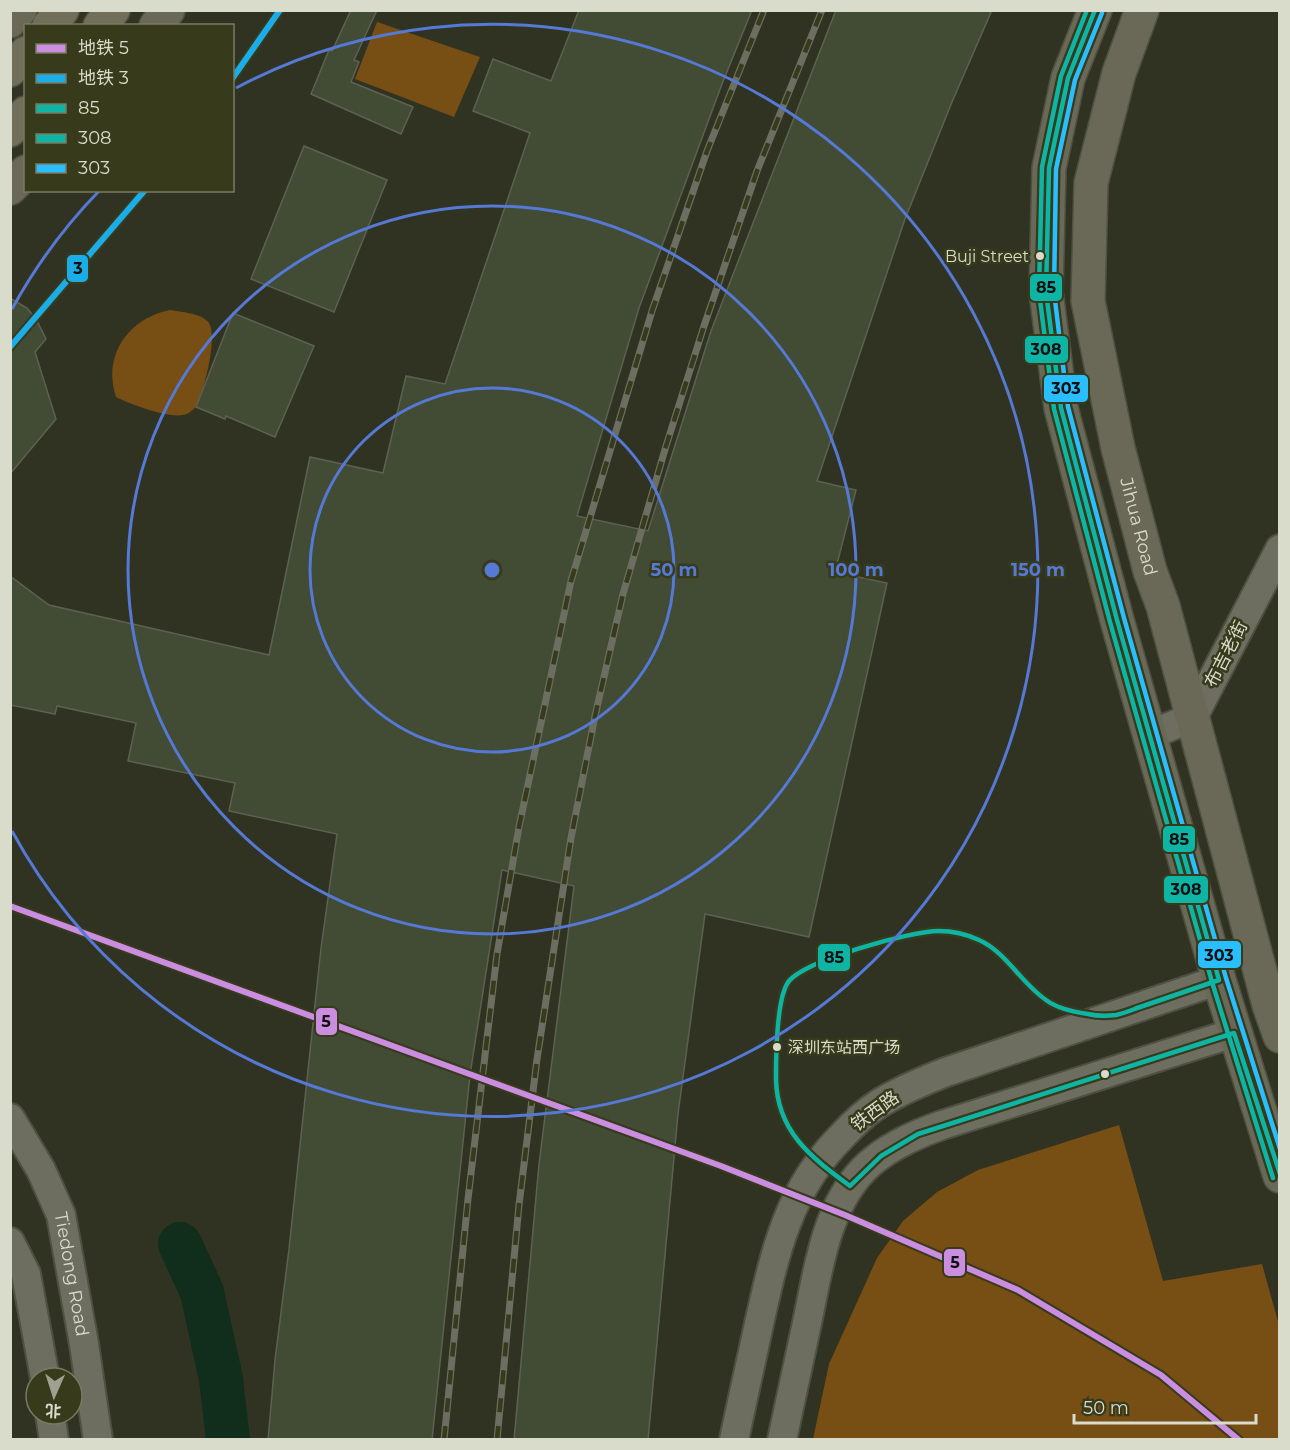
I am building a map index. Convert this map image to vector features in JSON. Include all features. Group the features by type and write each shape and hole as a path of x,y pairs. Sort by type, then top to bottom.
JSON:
{"highway":[{"path":"51,24 62,10"},
{"path":"102,24 113,10"},
{"path":"10,70 24,55"},
{"path":"10,130 24,115"}],"main road":[{"path":"10,21 20,10"},
{"path":"158,24 168,10"},
{"path":"1095,10 1068,78 1049,168 1046,292 1061,408 1149,735 1234,1033 1280,1176"},
{"name":"Jihua Road","path":"1142,10 1119,73 1091,183 1088,301 1118,448 1150,571 1163,606 1269,1005 1280,1036"},
{"path":"10,188 24,174"},
{"name":"布吉老街","path":"1193,717 1280,549"},
{"path":"1149,735 1193,717"},
{"name":"铁西路","path":"734,1440 769,1277 783,1225 813,1170 830,1147 853,1124 878,1104 946,1072 1219,980"},
{"path":"782,1440 824,1246 840,1204 850,1186 864,1169 896,1145 942,1125 1234,1033"},
{"name":"Tiedong Road","path":"10,1118 41,1170 61,1215 98,1440"},
{"path":"10,1242 26,1274 43,1366"}],"shaded area":[{"path":"377,22 480,57 454,117 355,79"},
{"path":"170,310 202,317 209,323 211,330 209,364 200,397 195,408 183,415 159,412 122,400 116,397 113,382 116,353 122,341 142,321"},
{"path":"1119,1125 1163,1281 1262,1264 1279,1325 1279,1439 813,1439 829,1364 877,1258 903,1221 937,1192 978,1170"}],"building":[{"path":"351,10 377,10 354,60 359,62 351,82 413,107 401,134 311,94 329,50 332,51"},
{"path":"579,10 752,10 722,84 639,308 577,516 648,531 711,331 836,10 992,10 905,219 817,481 856,490 835,572 887,583 809,937 705,914 678,1114 648,1440 514,1440 539,1164 574,886 502,870 470,1075 432,1440 268,1440 321,948 337,834 229,811 235,783 128,761 136,723 57,706 55,714 10,705 10,576 49,605 269,655 310,457 383,473 406,376 445,384 530,133 473,111 493,59 551,81"},
{"path":"304,146 387,180 334,312 251,279"},
{"path":"10,298 27,308 36,319 46,339 35,352 56,419 10,474"},
{"path":"233,313 314,346 275,437 226,416 225,419 196,407"}],"waterway":[{"path":"180,1244 202,1292 221,1379 228,1440"}],"railway":[{"path":"444,1440 468,1199 497,954 519,827 571,581 652,311 707,151 764,10"},
{"path":"497,1440 519,1205 537,1059 571,838 595,716 623,594 704,326 757,171 822,10"}],"metro line":[{"name":"3","path":"234,76 280,10"},
{"name":"3","path":"10,347 143,192"},
{"name":"5","path":"10,906 721,1166 845,1215 1018,1290 1161,1375 1239,1440"}],"transit line":[{"name":"308","path":"1087,10 1061,76 1042,167 1039,292 1054,409 1110,622 1212,982 1273,1178"},
{"name":"85","path":"1095,10 1068,78 1049,168 1046,292 1061,408 1117,620 1219,980 1120,1014 1095,1015 1066,1010 1051,1003 1037,993 989,945 969,936 939,931 884,941 816,964 789,981 781,1000 779,1014 776,1057 778,1098 782,1114 799,1142 850,1186 881,1156 918,1134 1234,1033 1280,1174"},
{"name":"303","path":"1102,13 1075,80 1056,169 1054,292 1068,407 1124,618 1226,978 1280,1149"}],"place":[{"name":"Buji Street","path":"1040,256"},
{"name":"深圳东站西广场","path":"777,1047"}]}
